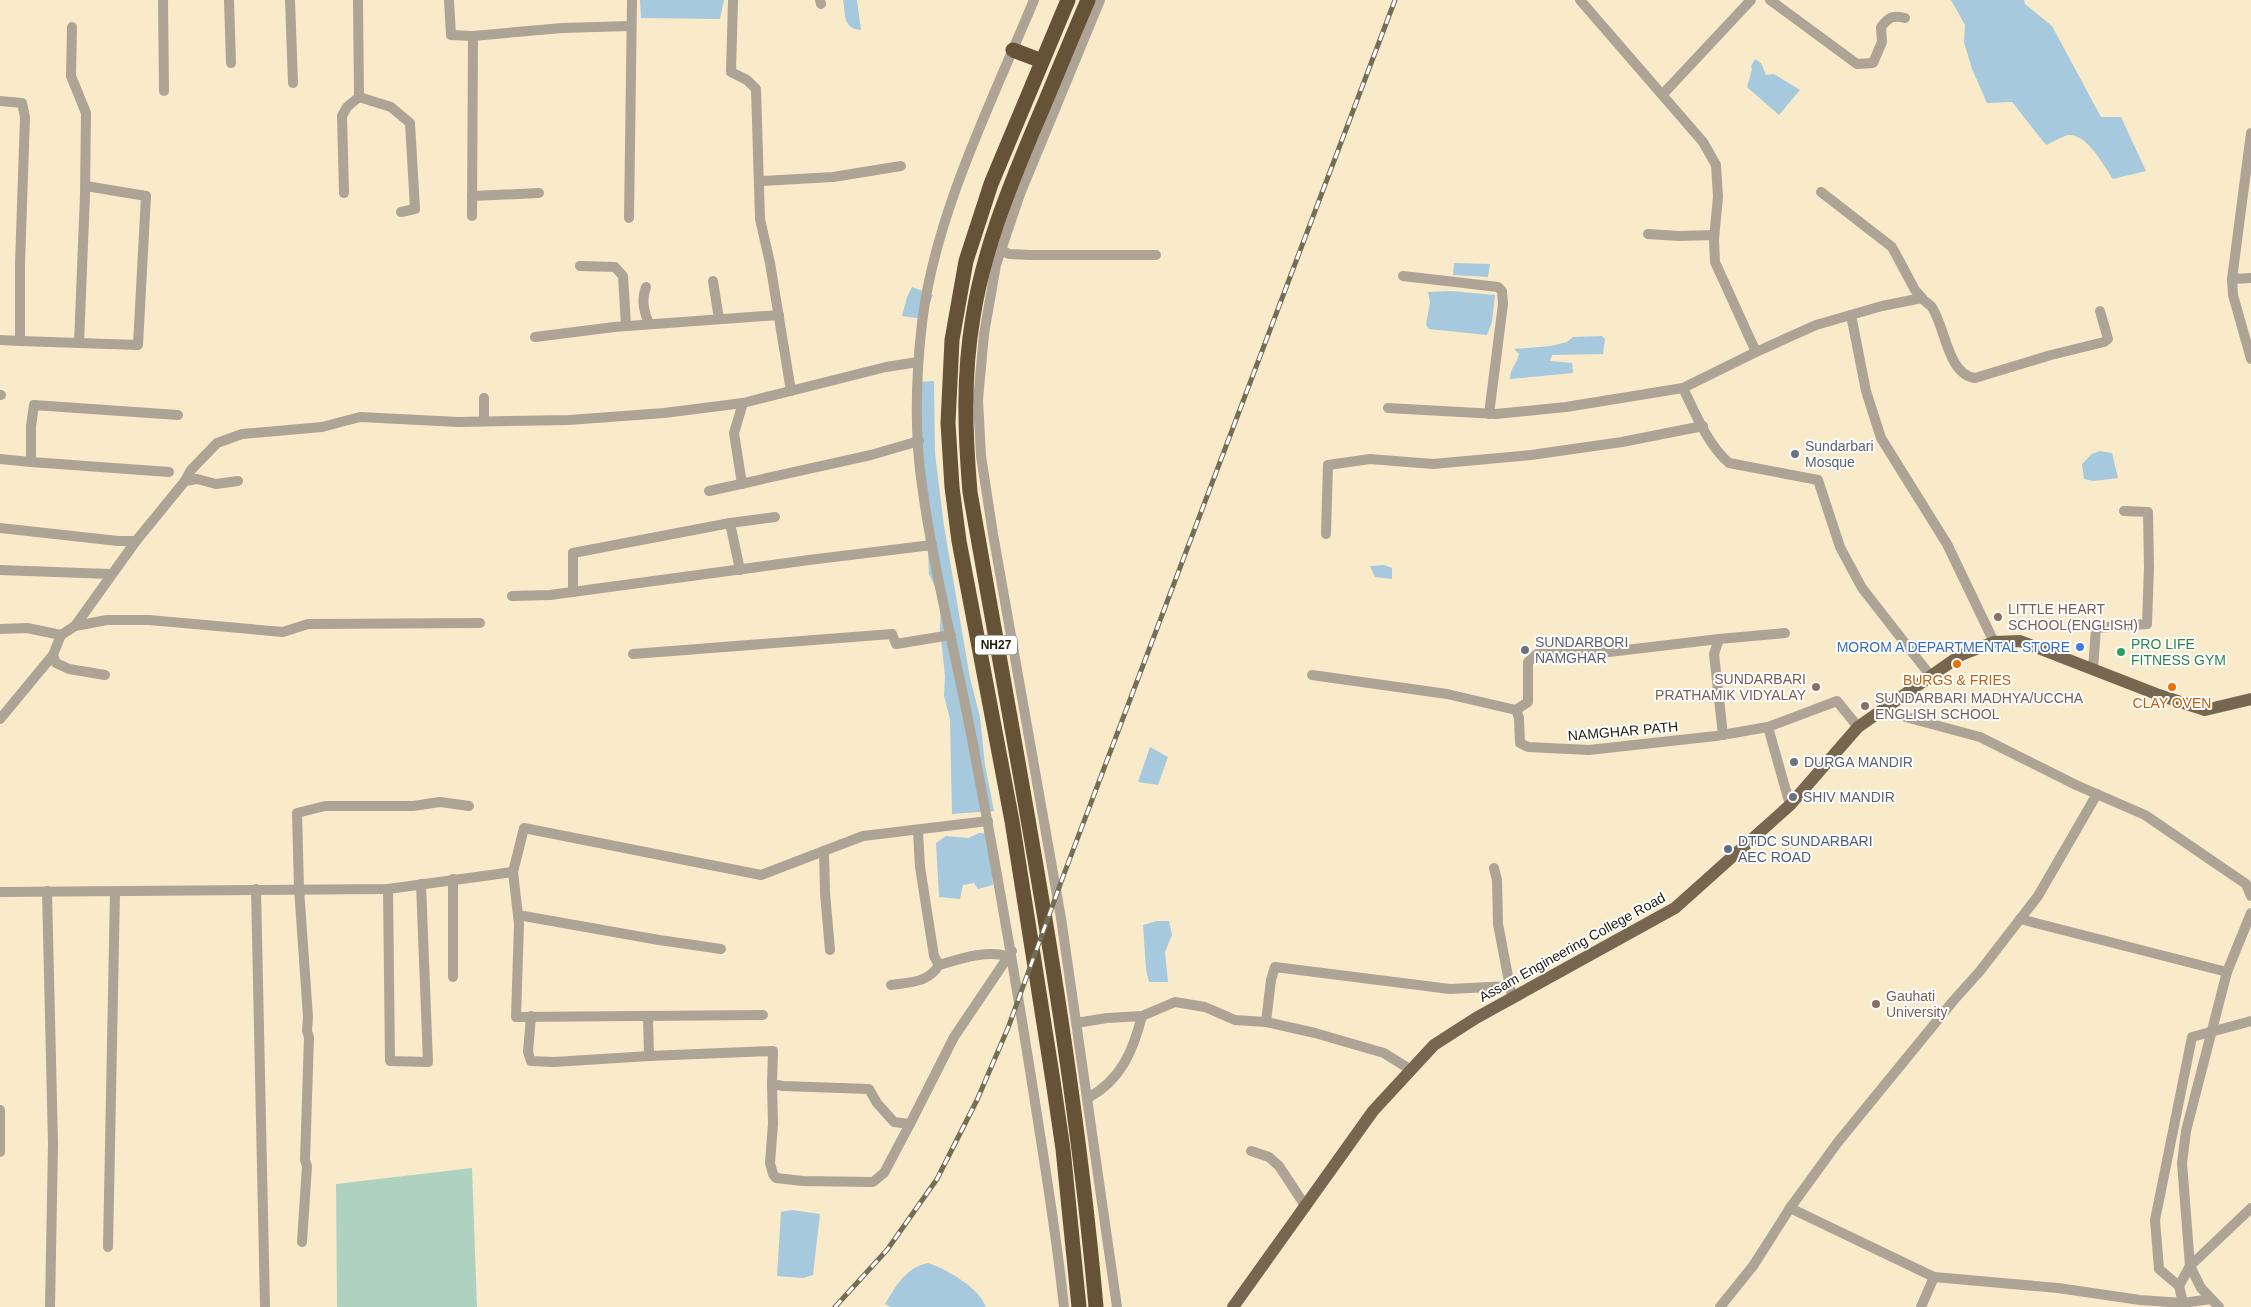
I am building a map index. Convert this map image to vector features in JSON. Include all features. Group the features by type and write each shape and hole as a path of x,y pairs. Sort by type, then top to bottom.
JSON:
{"highway":[{"name":"NH27","path":"1068,0 991,184 966,261 952,340 948,423 952,487 959,541 1012,821 1053,1081 1069,1204 1079,1307"},
{"name":"NH27","path":"1088,0 1009,190 990,244 973,316 965,400 970,492 1029,818 1074,1099 1096,1307"},
{"path":"1014,50 1042,60"}],"main road":[{"name":"Assam Engineering College Road","path":"1234,1307 1374,1111 1434,1045 1476,1018 1511,992 1675,908 1790,804 1858,727 1961,655 1994,642 2020,641 2159,695 2206,710 2251,699"}],"street":[{"path":"163,0 164,91"},
{"path":"229,0 231,63"},
{"path":"290,0 293,83"},
{"path":"358,0 359,98"},
{"path":"449,0 451,35 473,36 562,28 630,26"},
{"path":"629,218 632,119 630,26 632,0"},
{"path":"733,0 731,72 747,80 756,89 760,219 770,262 791,391"},
{"path":"1034,0 958,185 942,231 929,284 918,362 919,441 921,481 932,545 988,822 1060,1265 1064,1307"},
{"path":"1100,0 1020,194 996,265 984,334 978,400 981,456 1061,918 1117,1307"},
{"path":"1580,0 1703,142 1716,166 1718,197 1714,235 1715,262 1756,352"},
{"path":"1663,94 1750,0"},
{"path":"1770,0 1857,64 1873,63 1882,42 1881,26 1888,18 1894,16 1905,18"},
{"path":"72,27 71,76 86,113 86,186 79,343"},
{"path":"472,216 473,36"},
{"path":"344,193 342,116 347,107 359,98"},
{"path":"359,98 392,107 410,123 415,209 402,212"},
{"path":"0,102 22,103 25,117 20,264 20,341"},
{"path":"2251,133 2232,279 2233,295 2251,359"},
{"path":"760,181 833,177 901,166"},
{"path":"0,340 138,345 146,196 86,186"},
{"path":"1821,192 1892,247 1915,290 1932,307 1946,344 1962,372 1975,378 2051,355 2104,342 2108,339 2100,311"},
{"path":"472,196 539,194"},
{"path":"1648,234 1679,236 1714,235"},
{"path":"1001,250 1009,254 1029,255 1156,255"},
{"path":"580,266 616,267 623,276 626,326"},
{"path":"1403,276 1498,287 1502,291 1503,304 1489,414"},
{"path":"2232,279 2251,278"},
{"path":"714,281 719,319"},
{"path":"646,287 642,297 643,309 649,324"},
{"path":"1388,408 1496,414 1566,407 1683,388 1816,325 1922,298"},
{"path":"535,337 626,326 779,315"},
{"path":"1851,315 1866,391 1881,438 1947,544 1994,642"},
{"path":"75,626 110,574 185,481 191,470 216,443 242,434 322,427 360,418 484,422 569,420 664,413 742,403 886,367 918,362"},
{"path":"1683,388 1719,455 1729,463 1818,480 1840,548 1862,588 1930,675"},
{"path":"484,398 484,422"},
{"path":"742,403 734,433 742,484"},
{"path":"30,462 34,405 178,414"},
{"path":"1326,534 1328,465 1370,459 1433,464 1532,455 1622,442 1703,426"},
{"path":"709,491 862,457 919,441"},
{"path":"0,459 169,472"},
{"path":"185,481 197,479 216,484 238,481"},
{"path":"2093,669 2096,628 2146,624 2149,567 2148,512 2124,510"},
{"path":"573,592 573,553 775,516"},
{"path":"730,523 740,570"},
{"path":"0,528 118,541 136,541"},
{"path":"512,596 573,592 932,545"},
{"path":"0,570 110,574"},
{"path":"0,719 53,656 61,635 75,626 107,620 149,620 283,632 308,624 480,623"},
{"path":"0,629 28,628 61,635"},
{"path":"1312,675 1447,694 1516,710 1528,702 1528,662 1537,654 1592,654 1785,633"},
{"path":"633,654 892,634 896,644 951,636"},
{"path":"1719,639 1714,654 1723,735"},
{"path":"53,656 56,663 69,669 105,675"},
{"name":"NAMGHAR PATH","path":"1516,710 1519,718 1520,743 1528,747 1589,750 1723,735 1768,727 1837,701 1858,727"},
{"path":"1886,708 1898,715 1980,737 2097,794 2145,815 2246,884 2251,896"},
{"path":"1768,727 1790,804"},
{"path":"1720,1307 1753,1266 1790,1208 1838,1142 1980,971 2038,896 2097,794"},
{"path":"302,1242 307,1166 305,1160 309,1037 306,1031 308,1017 299,888 297,813 325,806 413,806 440,802 469,806"},
{"path":"763,1015 516,1017 518,915 513,872 524,828 761,875 863,836 988,822"},
{"path":"918,831 920,867 934,956 939,965"},
{"path":"824,851 825,893 830,950"},
{"path":"1266,1022 1271,980 1276,967 1450,989 1511,992 1498,924 1497,880 1494,868"},
{"path":"0,892 299,888 388,894 422,889 453,879 513,872"},
{"path":"453,879 453,977"},
{"path":"256,888 265,1307"},
{"path":"388,894 390,1061 428,1062 422,889"},
{"path":"47,891 53,1114 50,1307"},
{"path":"108,1247 115,891"},
{"path":"2215,1303 2201,1288 2190,1266 2182,1163 2186,1131 2227,972 2251,913"},
{"path":"518,915 721,949"},
{"path":"2020,919 2227,972"},
{"path":"891,985 923,980 933,975 939,965 965,958 996,953 1009,954"},
{"path":"531,1016 528,1052 531,1060 554,1062 774,1051 772,1084 773,1124 770,1163 772,1174 776,1178 803,1181 873,1182 884,1173 954,1037 1009,954"},
{"path":"1076,1023 1107,1018 1142,1016 1175,1002 1204,1007 1235,1020 1266,1022 1315,1033 1384,1053 1411,1070"},
{"path":"648,1016 649,1056"},
{"path":"1088,1098 1112,1081 1136,1039 1142,1016"},
{"path":"2179,1286 2159,1269 2155,1220 2192,1036 2251,1021"},
{"path":"772,1084 869,1089 877,1103 894,1122 910,1124"},
{"path":"0,1110 0,1152"},
{"path":"1251,1151 1269,1157 1279,1166 1306,1207"},
{"path":"1790,1208 1934,1277 2058,1288 2182,1304 2215,1303"},
{"path":"2182,1304 2179,1286 2190,1266 2251,1208"},
{"path":"1921,1307 1934,1277"}],"green space":[{"path":"472,1168 477,1307 337,1307 336,1184"}],"water":[{"path":"640,0 724,0 720,19 641,18"},
{"path":"843,0 857,0 861,30 855,29 848,24"},
{"path":"1951,0 2024,0 2025,4 2052,26 2101,117 2121,117 2146,171 2113,179 2094,151 2082,139 2068,135 2046,145 2012,102 1987,103 1972,69 1964,42 1965,25"},
{"path":"1755,59 1761,63 1766,75 1774,74 1800,90 1779,115 1747,87 1752,69 1751,66"},
{"path":"1454,263 1490,264 1488,277 1453,275"},
{"path":"912,287 933,295 923,319 902,316"},
{"path":"1451,291 1495,295 1492,322 1487,335 1429,329 1426,325 1430,302 1428,292"},
{"path":"1602,336 1605,339 1603,354 1552,355 1550,361 1572,363 1573,373 1510,379 1511,371 1519,354 1514,349 1551,346 1567,342 1573,337"},
{"path":"934,381 935,453 944,526 970,678 980,717 985,765 994,811 952,814 950,719 944,696 945,676 940,629 941,599 929,574 924,464 916,382"},
{"path":"2100,451 2112,453 2118,478 2094,481 2084,479 2082,464 2092,454"},
{"path":"1384,565 1392,568 1392,579 1375,577 1370,566"},
{"path":"1150,747 1168,757 1158,785 1138,782"},
{"path":"979,833 989,834 993,885 978,889 974,883 963,885 960,899 939,897 936,843 946,836 968,838"},
{"path":"1157,921 1169,921 1172,935 1165,952 1168,982 1149,982 1146,969 1143,925"},
{"path":"792,1210 820,1214 813,1275 803,1278 777,1276 781,1212"},
{"path":"928,1263 944,1270 969,1286 986,1307 891,1307 885,1304 907,1273 920,1265"}],"railway":[{"path":"835,1307 887,1250 937,1179 977,1100 1008,1028 1064,874 1395,0"}],"place":[{"name":"Sundarbari Mosque","path":"1795,454"},
{"name":"LITTLE HEART SCHOOL(ENGLISH)","path":"1998,617"},
{"name":"MOROM A DEPARTMENTAL STORE","path":"2080,647"},
{"name":"SUNDARBORI NAMGHAR","path":"1525,650"},
{"name":"PRO LIFE FITNESS GYM","path":"2121,652"},
{"name":"BURGS & FRIES","path":"1957,664"},
{"name":"SUNDARBARI PRATHAMIK VIDYALAY","path":"1816,687"},
{"name":"CLAY OVEN","path":"2172,687"},
{"name":"SUNDARBARI MADHYA/UCCHA ENGLISH SCHOOL","path":"1865,706"},
{"name":"DURGA MANDIR","path":"1794,762"},
{"name":"SHIV MANDIR","path":"1793,797"},
{"name":"DTDC SUNDARBARI AEC ROAD","path":"1728,849"},
{"name":"Gauhati University","path":"1876,1004"}]}
